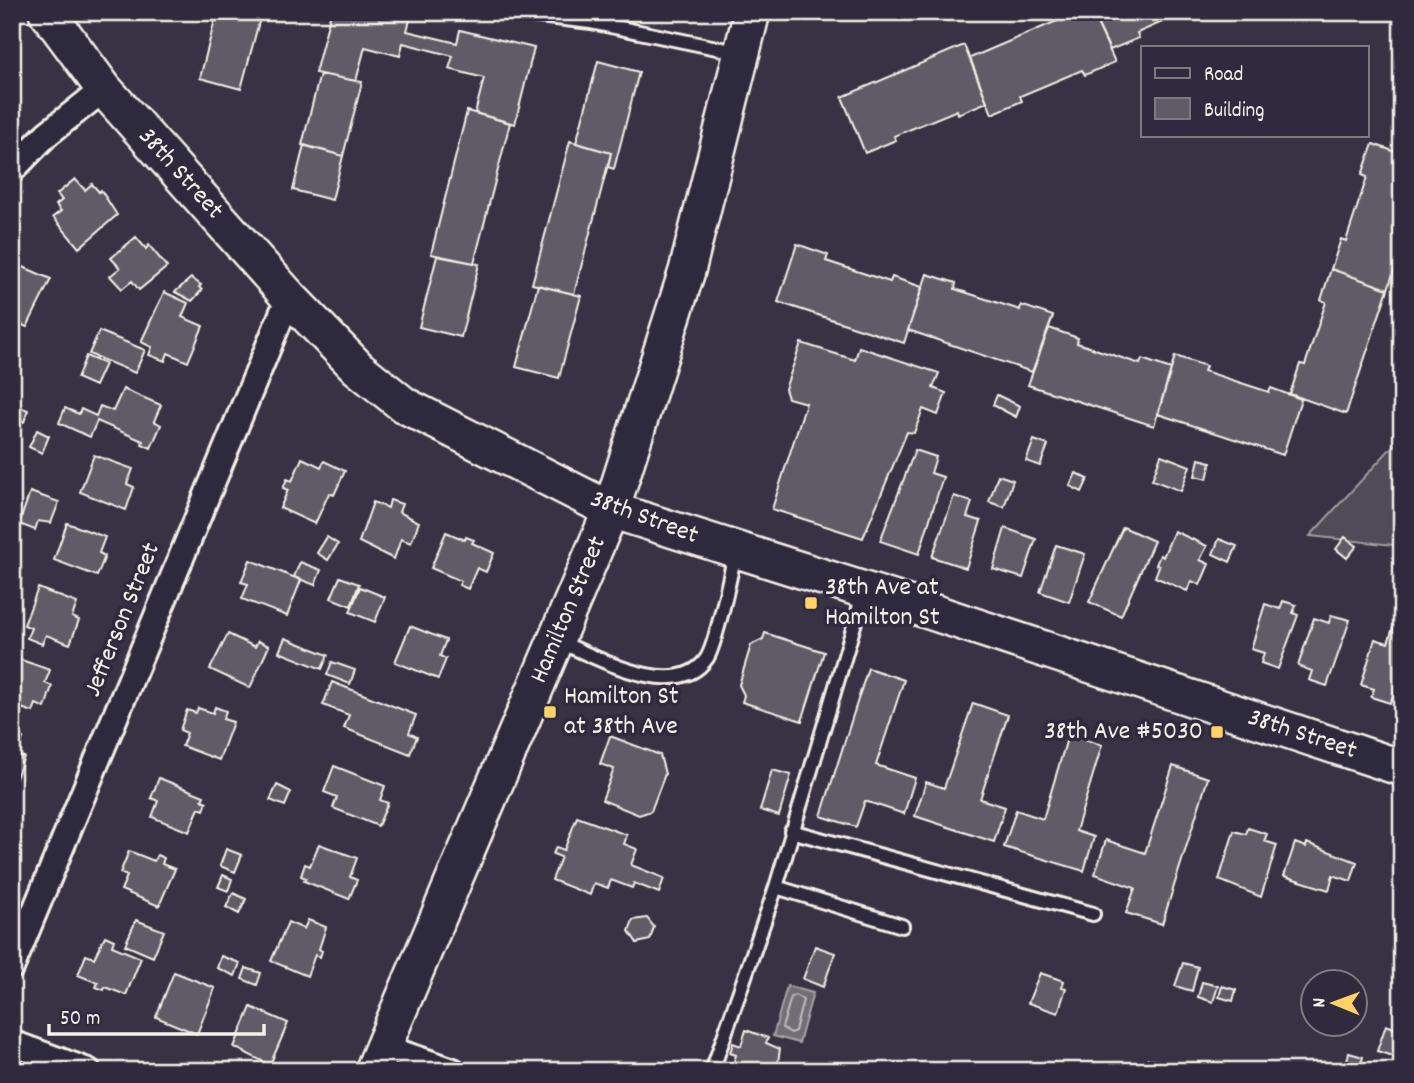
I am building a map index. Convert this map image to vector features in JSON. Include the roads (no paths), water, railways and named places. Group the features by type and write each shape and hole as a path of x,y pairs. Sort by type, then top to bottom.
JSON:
{"main road":[{"name":"38th Street","path":"47,12 104,89 289,297 358,368 404,405 611,510 864,590 1402,768"},
{"name":"Hamilton Street","path":"378,1059 611,510 687,271 752,12"}],"street":[{"path":"12,170 47,134 104,89"},
{"name":"Jefferson Street","path":"12,966 289,297"},
{"path":"12,1042 88,1071"},
{"path":"378,1059 453,1071"}],"lane":[{"path":"504,12 592,22 742,53"},
{"path":"556,640 642,675 671,678 693,674 708,656 736,550"},
{"path":"712,1071 776,887 864,590"},
{"path":"791,831 1093,914"},
{"path":"776,887 902,926"}],"water":[{"path":"787,986 813,993 799,1043 773,1036"}],"place":[{"name":"38th Ave at Hamilton St","path":"811,603"},
{"name":"Hamilton St at 38th Ave","path":"550,712"},
{"name":"38th Ave #5030","path":"1217,732"}]}
